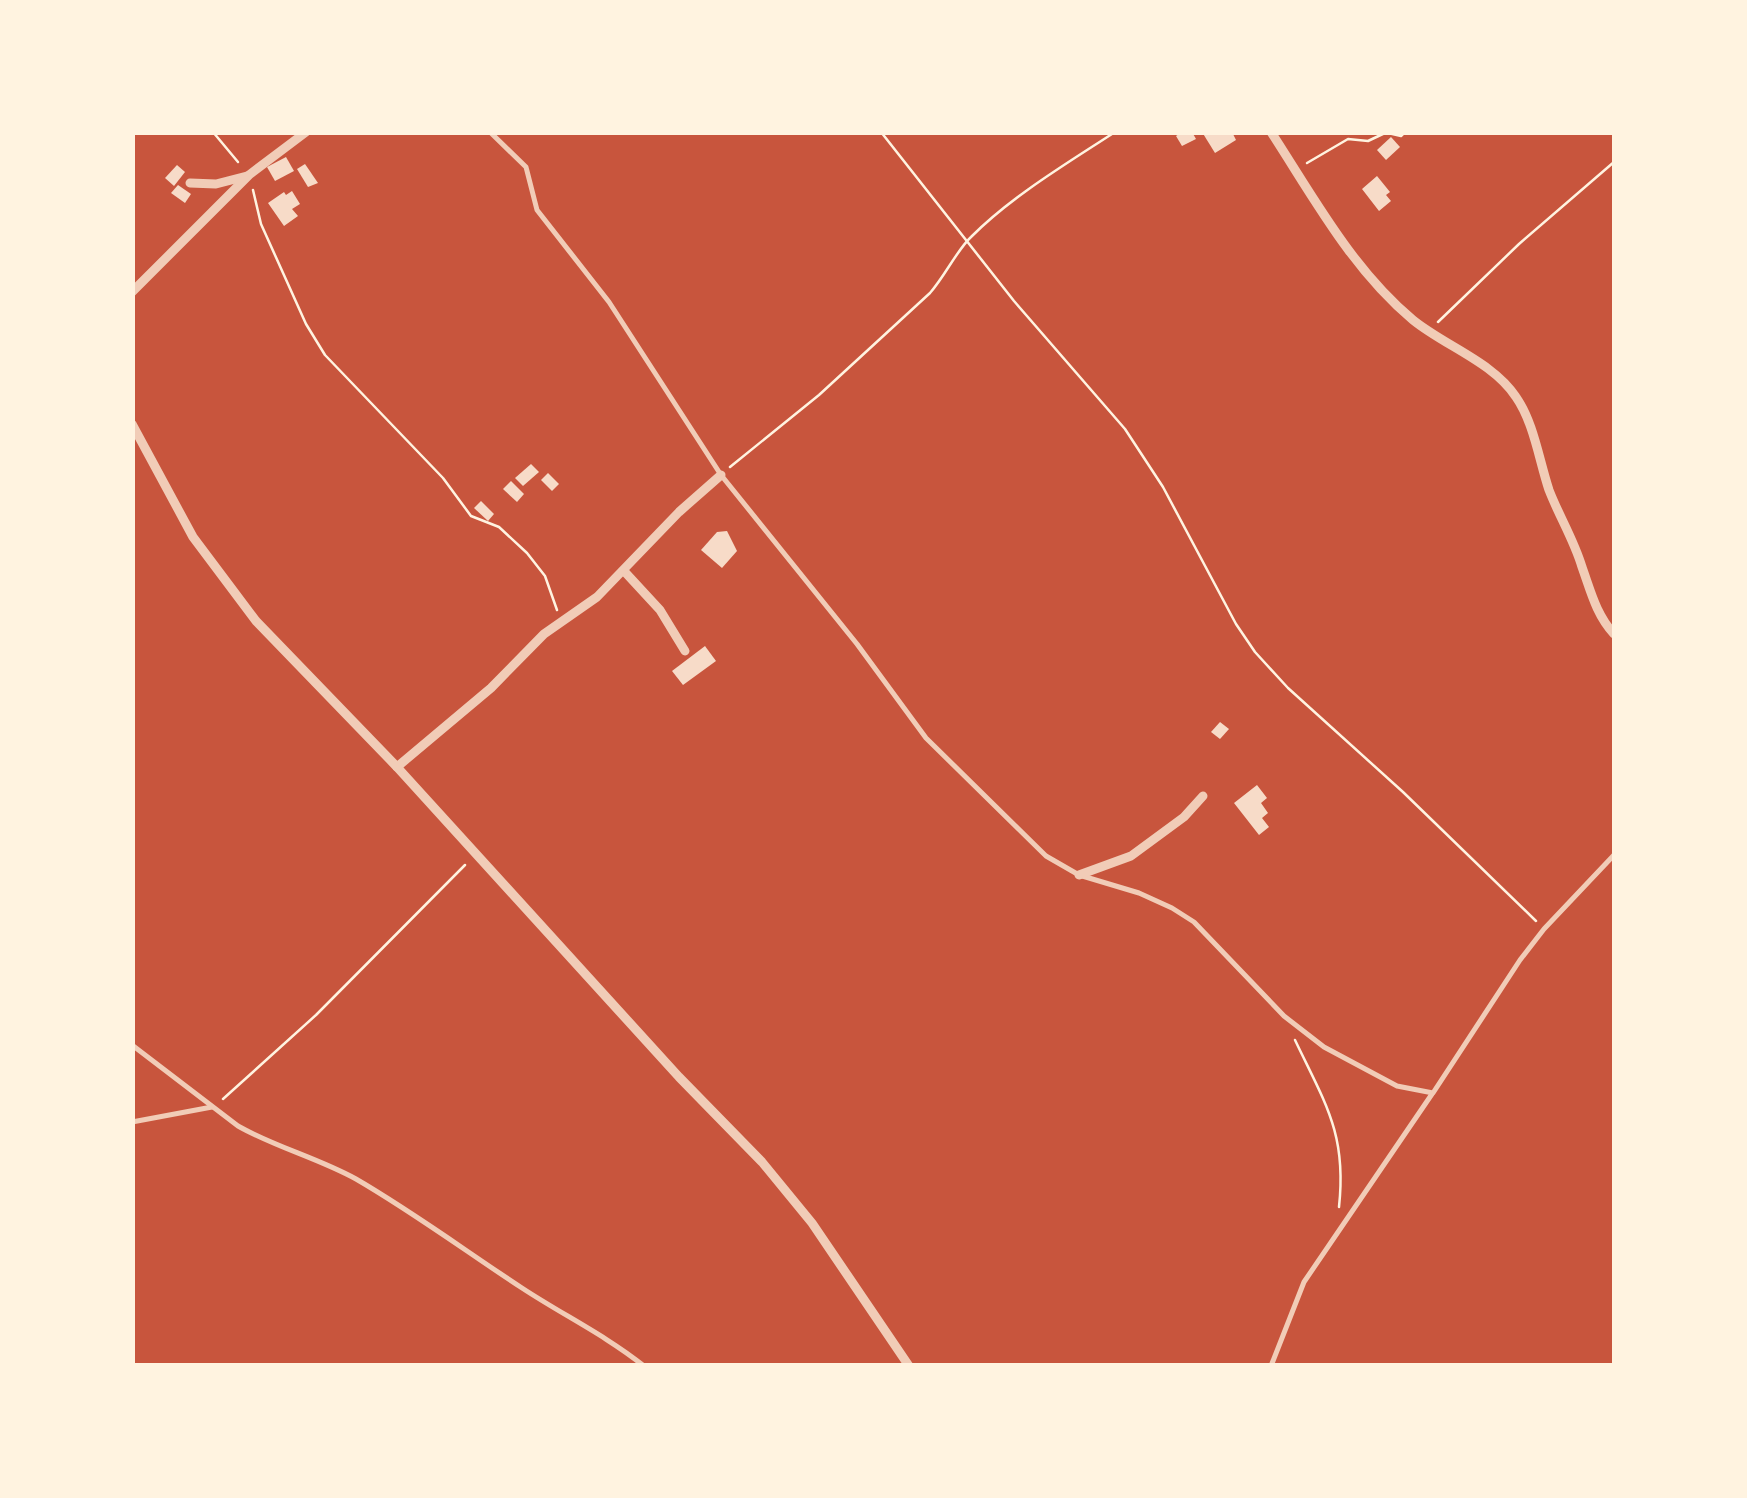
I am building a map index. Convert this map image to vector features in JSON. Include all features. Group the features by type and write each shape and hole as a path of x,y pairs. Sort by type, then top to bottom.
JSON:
{"street":[{"path":"132,292 249,176 306,132"},
{"path":"1271,132 1342,243 1388,297 1415,321 1499,378 1518,398 1551,494 1582,564 1590,595 1598,614 1614,634"},
{"path":"190,183 216,184 249,176"},
{"path":"132,424 193,538 256,621 397,767 762,1162 812,1223 909,1366"},
{"path":"397,767 491,688 560,622 597,597 668,522 721,474"},
{"path":"624,571 660,610 684,651"},
{"path":"1079,874 1131,856 1184,817 1204,796"}],"lane":[{"path":"490,132 526,166 537,210 609,302 721,474 833,613 926,738 1046,856 1079,874 1139,893 1194,922 1284,1016 1324,1047 1397,1086 1432,1093"},
{"path":"1271,1366 1304,1282 1490,1003 1544,929 1614,855"},
{"path":"132,1045 256,1136 357,1180 558,1311 614,1342 644,1366"},
{"path":"132,1122 212,1107"}],"path":[{"path":"213,132 249,176 261,224 306,324 326,355 443,478 471,516 499,527 527,554 554,595 560,622"},
{"path":"881,132 1014,302 1125,429 1163,487 1255,652 1288,688 1403,792 1544,929"},
{"path":"721,474 819,395 919,303 946,275 967,240 1009,205 1115,132"},
{"path":"1301,168 1348,139 1368,141 1387,132 1401,136 1405,132"},
{"path":"1438,322 1519,244 1614,162"},
{"path":"212,1107 306,1026 476,853"},
{"path":"1284,1016 1324,1097 1341,1150 1337,1231"}],"building":[{"path":"1192,132 1196,139 1182,146 1176,136"},
{"path":"1202,132 1232,132 1236,140 1215,153"},
{"path":"1391,137 1400,147 1386,160 1377,150"},
{"path":"286,157 294,171 275,181 267,167"},
{"path":"305,164 318,183 308,187 297,169"},
{"path":"177,165 185,172 174,186 165,178"},
{"path":"1377,176 1390,192 1386,195 1391,201 1379,211 1362,189"},
{"path":"178,185 191,194 185,203 171,193"},
{"path":"292,191 300,204 292,209 298,216 284,226 268,203"},
{"path":"531,464 539,472 523,486 515,478"},
{"path":"548,473 559,484 552,491 541,480"},
{"path":"511,481 524,494 517,502 503,489"},
{"path":"481,501 494,514 488,521 474,508"},
{"path":"727,531 737,551 722,568 701,550 717,532"},
{"path":"705,646 716,661 683,685 672,671"},
{"path":"1220,722 1229,729 1220,739 1211,732"},
{"path":"1257,785 1267,798 1261,803 1268,813 1262,818 1269,827 1259,835 1234,803"}]}
